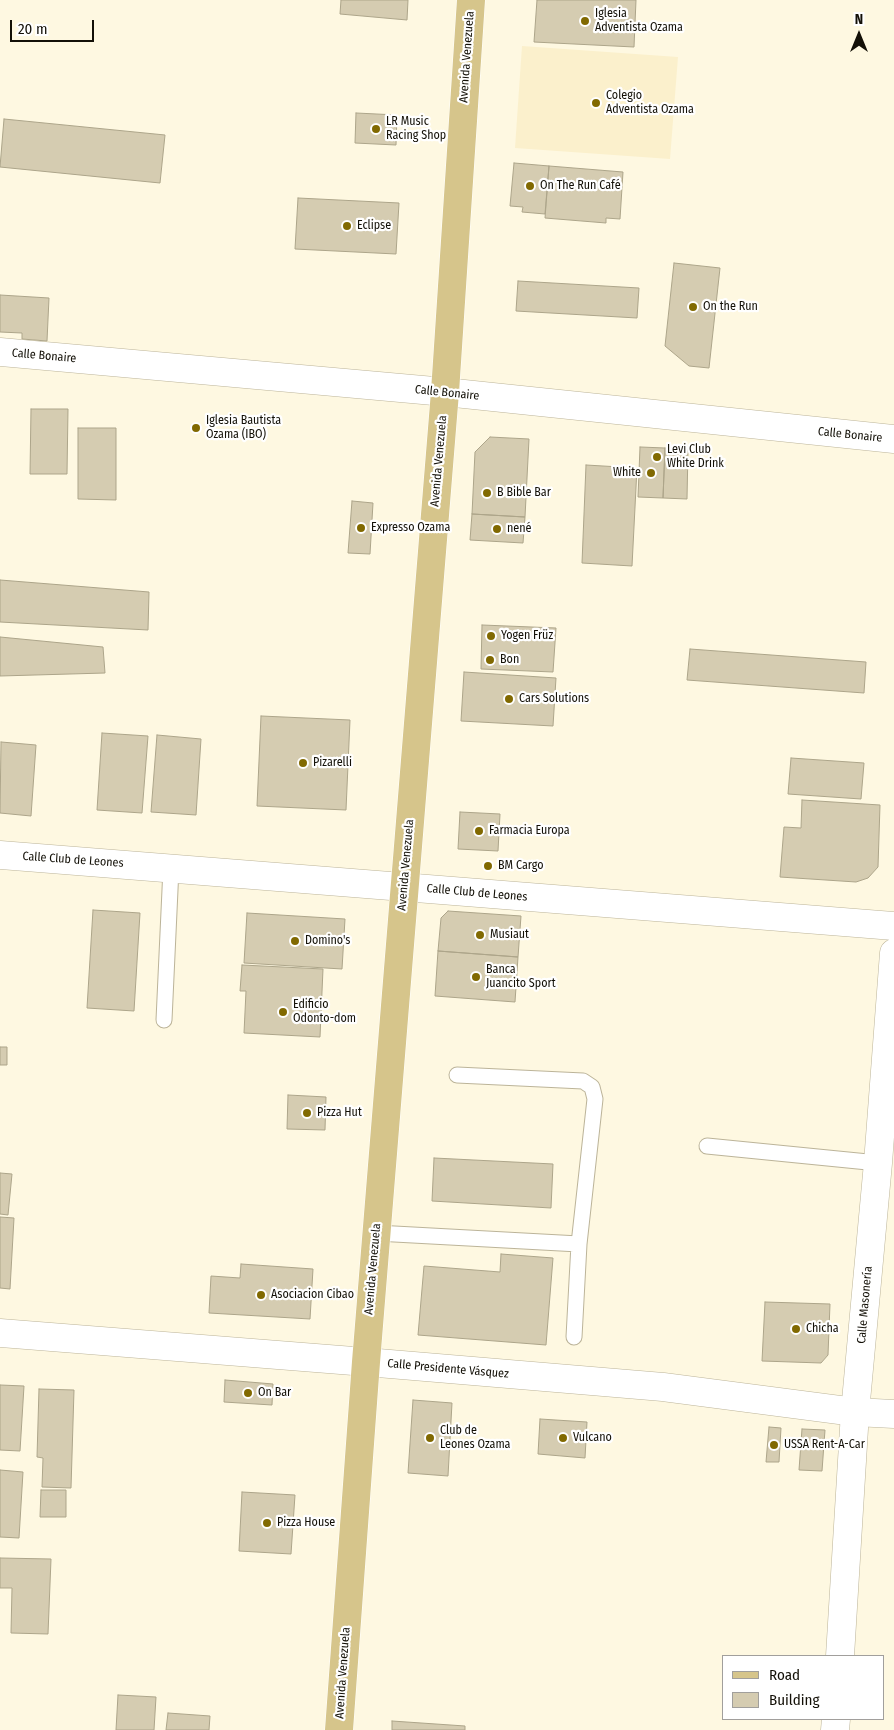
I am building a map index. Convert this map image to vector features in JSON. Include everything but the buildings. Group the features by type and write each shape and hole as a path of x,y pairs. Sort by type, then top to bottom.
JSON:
{"main road":[{"name":"Avenida Venezuela","path":"339,1730 376,1233 445,392 471,0"}],"street":[{"name":"Calle Bonaire","path":"0,352 445,392 894,439"},
{"name":"Calle Club de Leones","path":"0,854 894,926"},
{"name":"Calle Masonería","path":"840,1655 854,1412 878,1163 894,954"},
{"name":"Calle Presidente Vásquez","path":"0,1333 663,1387 854,1412 894,1414"}],"lane":[{"path":"164,1020 171,868"},
{"path":"457,1075 583,1082 592,1088 595,1099 579,1244 574,1337"},
{"path":"707,1146 878,1163"},
{"path":"376,1233 579,1244"}],"shaded area":[{"name":"Colegio Adventista Ozama","path":"522,46 678,57 670,159 515,148"}],"place":[{"name":"Iglesia Adventista Ozama","path":"585,21"},
{"name":"Colegio Adventista Ozama","path":"596,103"},
{"name":"LR Music Racing Shop","path":"376,129"},
{"name":"On The Run Café","path":"530,186"},
{"name":"Eclipse","path":"347,226"},
{"name":"On the Run","path":"693,307"},
{"name":"Iglesia Bautista Ozama (IBO)","path":"196,428"},
{"name":"Levi Club White Drink","path":"657,457"},
{"name":"White","path":"651,473"},
{"name":"B Bible Bar","path":"487,493"},
{"name":"Expresso Ozama","path":"361,528"},
{"name":"nené","path":"497,529"},
{"name":"Yogen Früz","path":"491,636"},
{"name":"Bon","path":"490,660"},
{"name":"Cars Solutions","path":"509,699"},
{"name":"Pizarelli","path":"303,763"},
{"name":"Farmacia Europa","path":"479,831"},
{"name":"BM Cargo","path":"488,866"},
{"name":"Musiaut","path":"480,935"},
{"name":"Domino's","path":"295,941"},
{"name":"Banca Juancito Sport","path":"476,977"},
{"name":"Edificio Odonto-dom","path":"283,1012"},
{"name":"Pizza Hut","path":"307,1113"},
{"name":"Asociacion Cibao","path":"261,1295"},
{"name":"Chicha","path":"796,1329"},
{"name":"On Bar","path":"248,1393"},
{"name":"Club de Leones Ozama","path":"430,1438"},
{"name":"Vulcano","path":"563,1438"},
{"name":"USSA Rent-A-Car","path":"774,1445"},
{"name":"Pizza House","path":"267,1523"}]}
